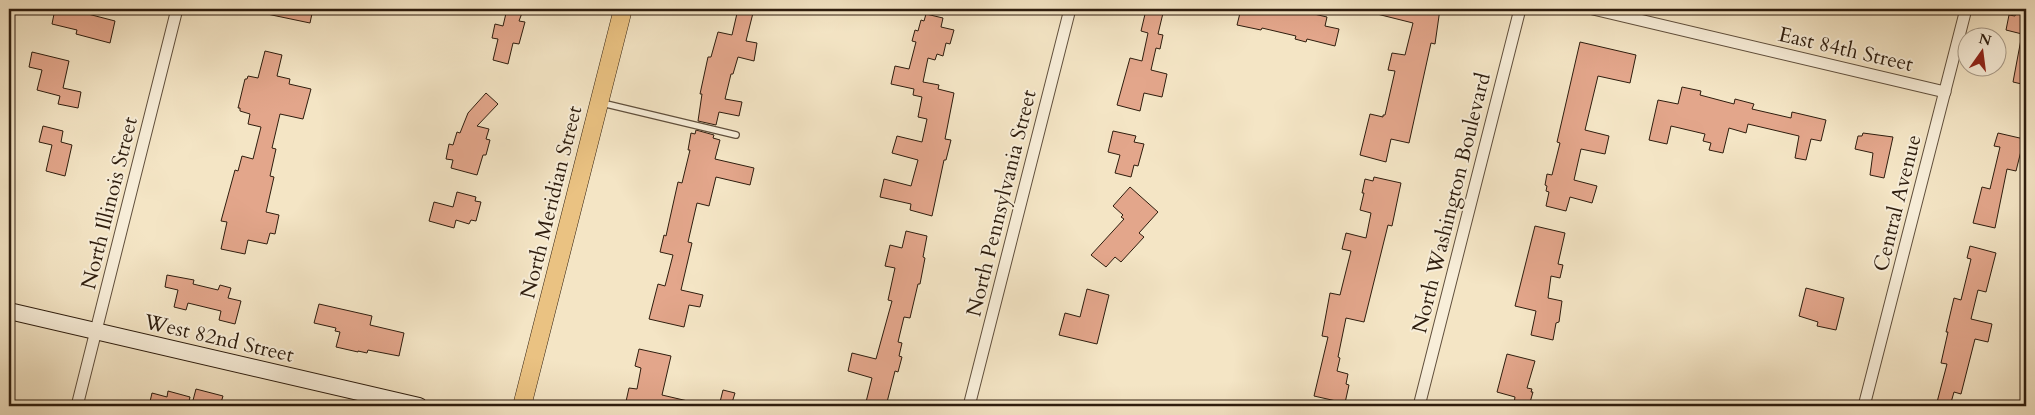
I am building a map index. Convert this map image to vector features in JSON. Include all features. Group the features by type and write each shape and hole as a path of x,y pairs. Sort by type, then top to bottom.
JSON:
{"main road":[{"name":"North Meridian Street","path":"522,406 623,9"}],"street":[{"name":"North Illinois Street","path":"78,406 177,9"},
{"name":"North Pennsylvania Street","path":"969,406 1070,9"},
{"name":"North Washington Boulevard","path":"1419,406 1520,9"},
{"name":"East 84th Street","path":"1593,9 1945,92"},
{"name":"Central Avenue","path":"1864,406 1966,9"},
{"name":"West 82nd Street","path":"9,311 419,406"}],"lane":[{"path":"600,102 736,135"}],"building":[{"path":"55,9 89,9 88,14 115,21 110,43 76,34 77,30 52,24"},
{"path":"268,9 313,9 310,23 267,14"},
{"path":"507,9 522,13 519,21 525,22 519,44 513,43 508,64 493,60 498,39 492,38 495,24 503,26"},
{"path":"738,9 754,9 746,41 757,43 754,61 738,57 733,74 731,74 725,99 742,102 739,116 719,112 716,125 698,121 702,94 700,94 708,57 711,57 718,32 732,35"},
{"path":"1152,9 1164,9 1158,34 1163,35 1160,49 1156,48 1151,70 1167,74 1162,97 1144,93 1140,111 1117,105 1130,58 1142,61 1148,33 1141,31 1146,10 1151,11"},
{"path":"1241,9 1304,9 1315,12 1314,14 1327,17 1325,26 1339,29 1335,46 1307,39 1306,42 1295,39 1296,36 1262,28 1261,30 1237,25"},
{"path":"1373,9 1440,9 1435,44 1431,43 1409,143 1391,139 1386,162 1360,155 1370,114 1383,117 1385,115 1395,71 1388,70 1392,53 1405,55 1413,23 1373,13"},
{"path":"2017,9 2026,9 2026,35 2008,30 2006,28 2009,15 2015,16"},
{"path":"926,14 943,18 941,27 954,30 950,44 946,43 943,56 937,54 935,60 928,58 923,82 939,85 938,89 954,93 945,139 951,140 946,160 944,160 932,216 910,210 911,204 880,197 884,179 911,186 918,160 892,153 897,136 922,142 927,119 918,117 922,97 913,95 914,89 891,84 895,66 909,69 916,42 912,41 915,30 918,31 921,20 924,21"},
{"path":"2022,34 2026,35 2026,85 2013,82"},
{"path":"1580,42 1636,55 1630,83 1598,76 1585,130 1609,136 1605,154 1581,149 1574,180 1597,186 1592,203 1570,197 1566,211 1546,206 1549,192 1546,191 1547,186 1545,185 1547,174 1552,175 1560,143 1557,142"},
{"path":"265,51 282,55 277,76 290,79 289,84 311,89 303,119 280,114 272,148 276,149 270,176 274,177 266,212 279,215 275,234 270,233 267,244 248,240 245,254 221,249 227,222 221,221 235,170 238,171 242,156 253,159 261,127 248,124 250,114 240,111 240,108 238,108 245,79 248,76 258,78"},
{"path":"32,52 69,61 63,88 81,92 78,108 58,104 60,96 37,90 42,70 29,67"},
{"path":"1682,87 1701,91 1700,95 1734,104 1735,99 1754,104 1752,109 1791,118 1792,112 1826,120 1821,141 1811,139 1806,160 1795,158 1799,136 1748,124 1746,133 1729,128 1723,153 1709,150 1711,143 1703,141 1705,134 1671,126 1667,144 1649,140 1658,100 1678,104"},
{"path":"486,93 498,104 477,126 489,129 486,139 490,140 477,175 451,168 453,160 446,159 449,144 453,145 457,132 460,133 468,113"},
{"path":"43,126 63,131 61,142 72,145 65,176 46,171 52,145 39,142"},
{"path":"696,130 714,135 713,138 720,140 715,159 754,168 750,185 716,177 709,206 697,203 688,242 692,243 681,290 703,295 700,307 689,305 684,327 649,319 658,284 665,286 673,255 660,252 664,235 666,236 678,182 682,183 690,150 688,150 691,133 695,134"},
{"path":"1113,131 1136,136 1134,142 1144,144 1138,166 1134,165 1131,177 1115,173 1120,155 1108,152"},
{"path":"1863,133 1893,137 1884,178 1870,175 1873,153 1855,149 1858,136 1862,136"},
{"path":"1998,133 2024,139 2016,171 2007,169 1995,228 1973,223 1982,187 1990,189 2000,147 1994,146"},
{"path":"1374,177 1401,183 1392,226 1388,225 1364,322 1346,318 1337,371 1348,374 1346,384 1349,385 1345,403 1314,396 1328,337 1322,336 1330,293 1340,295 1351,251 1342,249 1346,233 1366,238 1371,213 1360,210 1364,193 1362,193 1365,179 1373,181"},
{"path":"1130,187 1158,212 1139,233 1144,237 1121,262 1115,257 1106,267 1091,255 1124,219 1121,217 1123,215 1113,206"},
{"path":"457,192 476,197 475,201 481,202 476,221 471,220 469,224 456,220 454,228 429,221 434,202 453,207"},
{"path":"1535,226 1565,233 1558,264 1563,265 1560,278 1551,276 1548,298 1562,301 1559,322 1556,323 1553,340 1531,335 1536,311 1515,306"},
{"path":"906,231 927,236 920,284 918,284 910,318 904,317 898,342 902,343 899,356 902,357 898,372 895,371 886,406 865,406 872,378 848,371 852,353 876,359 892,301 888,300 895,268 885,266 890,245 902,248"},
{"path":"1970,246 1996,253 1986,292 1978,290 1971,319 1992,324 1988,342 1975,339 1961,394 1954,392 1950,406 1936,406 1947,364 1941,363 1948,332 1946,332 1954,298 1961,300 1971,259 1967,258"},
{"path":"167,275 194,280 193,284 218,290 220,285 231,288 228,298 241,301 235,324 219,320 221,311 188,303 186,310 174,307 178,290 165,287"},
{"path":"1806,288 1844,298 1836,330 1817,326 1818,322 1799,316"},
{"path":"1087,289 1109,295 1097,344 1059,335 1065,313 1080,317"},
{"path":"319,304 372,316 370,325 404,333 399,356 368,350 367,353 358,352 336,347 340,332 335,331 336,328 314,323"},
{"path":"639,349 671,356 662,395 692,402 691,406 625,406 629,388 637,389 641,368 635,366"},
{"path":"1507,354 1535,361 1527,388 1532,389 1531,392 1533,392 1529,406 1514,403 1515,397 1497,392"},
{"path":"196,389 223,396 220,406 192,404"},
{"path":"723,390 735,393 731,406 719,406"},
{"path":"168,391 190,397 188,406 149,406 152,393 167,397"}]}
